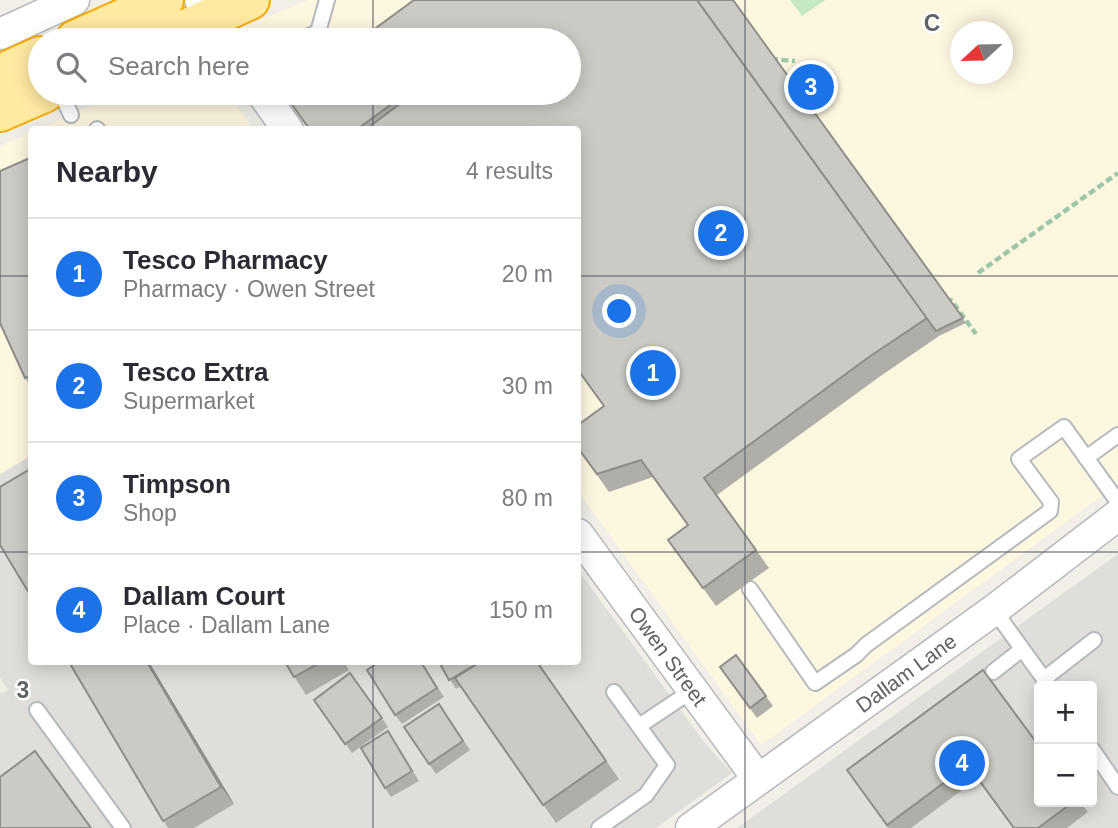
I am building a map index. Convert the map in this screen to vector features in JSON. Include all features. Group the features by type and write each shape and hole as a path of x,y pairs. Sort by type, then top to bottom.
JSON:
{"highway":[{"path":"102,28 164,0"},
{"path":"191,28 250,0"},
{"path":"0,74 28,61"},
{"path":"0,112 50,105"}],"street":[{"path":"0,34 74,0"},
{"path":"270,105 285,126"},
{"name":"Dallam Lane","path":"691,828 994,610 1118,514"},
{"name":"Owen Street","path":"581,540 758,779"}],"lane":[{"path":"319,28 327,0"},
{"path":"750,589 815,683 1050,511 1051,502 1019,459 1064,427 1118,502"},
{"path":"1086,458 1118,435"},
{"path":"994,610 1044,681"},
{"path":"1048,681 1094,640"},
{"path":"993,671 1021,650"},
{"path":"639,726 693,690"},
{"path":"599,828 646,795 667,765 614,692"},
{"path":"37,710 123,828"},
{"path":"1097,756 1118,787"}],"path":[{"path":"770,60 794,61"},
{"path":"978,273 1118,173"},
{"path":"940,308 951,300 975,334"}],"shaded area":[{"path":"308,0 790,0 802,16 826,0 1118,0 1118,484 761,745 581,495 581,126 547,126 382,105 581,105 581,28 241,28"},
{"path":"92,105 236,105 252,126 46,126"},
{"path":"28,133 28,458 0,474 0,146"},
{"path":"28,458 28,665 581,665 581,574 704,742 732,773 656,828 0,828 0,694 8,690 0,678 0,474"},
{"path":"1118,554 1118,828 737,828"}],"green space":[{"path":"790,0 825,0 802,16"}],"building":[{"path":"414,0 697,0 927,318 869,357 704,478 756,550 703,588 668,540 688,525 641,460 597,474 581,452 581,423 604,406 581,374 581,126 370,126 398,105 581,105 581,28 376,28"},
{"path":"697,0 733,0 963,318 936,331"},
{"path":"292,105 390,105 361,126 307,126"},
{"path":"28,159 28,377 25,378 0,323 0,171"},
{"path":"28,470 28,591 0,545 0,487"},
{"path":"736,655 766,696 750,708 720,667"},
{"path":"71,665 149,665 221,787 163,821"},
{"path":"287,665 316,665 294,677"},
{"path":"374,665 423,665 437,688 395,715 367,670"},
{"path":"441,665 475,665 449,680"},
{"path":"475,665 539,665 606,761 543,805 455,678"},
{"path":"983,670 1034,739 1034,807 1066,807 1038,828 1014,828 968,765 887,825 847,770"},
{"path":"350,673 382,718 345,744 314,700"},
{"path":"439,704 463,741 429,764 404,727"},
{"path":"388,731 412,771 385,788 361,748"},
{"path":"35,751 91,828 0,828 0,777"}],"place":[{"name":"Timpson","path":"811,87"},
{"name":"Tesco Extra","path":"721,233"},
{"name":"Tesco Pharmacy","path":"653,373"},
{"name":"Dallam Court","path":"962,763"}]}
